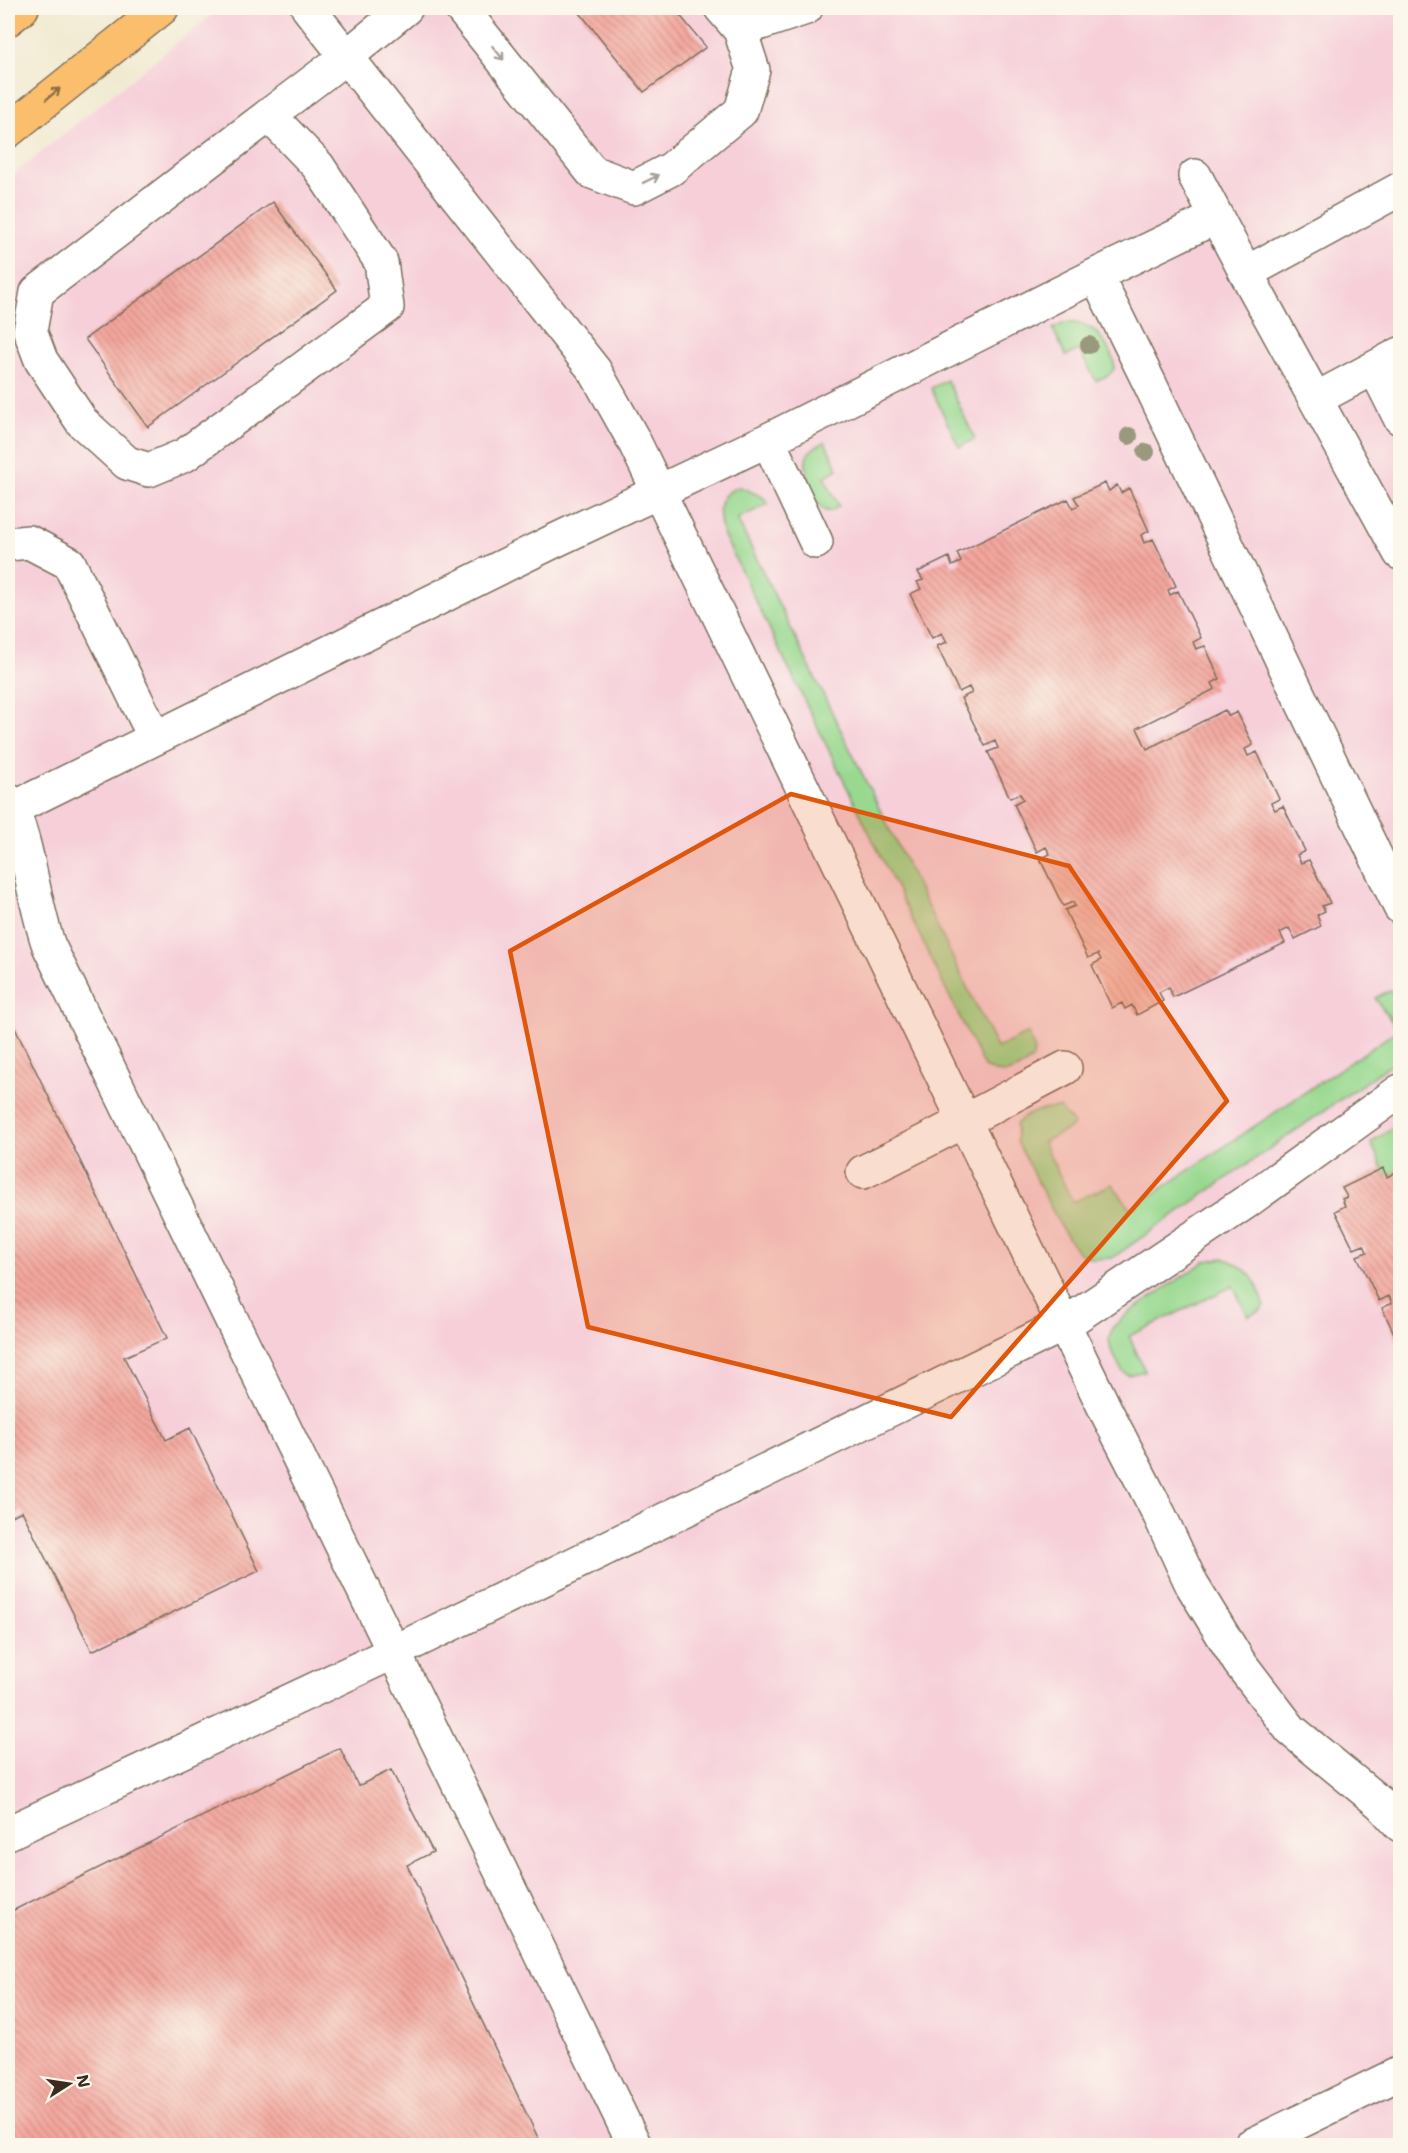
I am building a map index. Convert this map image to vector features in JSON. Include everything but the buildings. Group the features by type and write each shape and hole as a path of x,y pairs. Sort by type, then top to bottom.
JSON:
{"main road":[{"path":"8,19 22,8"},
{"path":"102,55 129,8"},
{"path":"8,131 162,8"}],"lane":[{"path":"308,8 596,371 633,439 1192,1585 1239,1662 1291,1730 1380,1803 1401,1825"},
{"path":"269,115 318,165 381,262 387,307 185,455 149,470 127,463 82,422 41,360 30,331 37,292 269,115 347,56 406,8"},
{"path":"461,8 592,172 634,188 671,169 741,111 753,70 730,19 806,8"},
{"path":"1195,176 1401,553"},
{"path":"1246,273 1401,189"},
{"path":"635,2145 49,946 18,822 10,805 155,738 658,491 768,440 1216,217"},
{"path":"1096,275 1401,907"},
{"path":"1316,399 1388,361 1401,418"},
{"path":"768,440 816,542"},
{"path":"8,544 30,542 69,563 155,738"},
{"path":"8,886 42,925"},
{"path":"863,1172 1065,1068"},
{"path":"8,1833 394,1652 1065,1324 1246,1202 1401,1091"},
{"path":"1250,2145 1401,2073"}],"highlighted area":[{"path":"791,794 1069,866 1227,1101 951,1417 588,1327 510,951"}],"shaded area":[{"path":"220,8 1400,8 1400,2145 8,2146 8,179"}],"green space":[{"path":"1064,323 1086,325 1101,337 1114,361 1114,369 1109,375 1096,381 1079,350 1066,356 1053,329"},
{"path":"947,380 975,439 959,447 931,388"},
{"path":"825,442 838,469 824,477 839,506 828,511 818,503 806,469 807,456 810,451"},
{"path":"740,487 763,497 768,504 737,519 997,1048 1028,1033 1034,1048 1033,1059 1016,1070 1004,1073 991,1071 984,1067 723,534 719,512 722,499 732,490"},
{"path":"1400,989 1400,1058 1112,1258 1093,1259 1079,1253 1062,1229 1017,1142 1016,1124 1036,1112 1060,1108 1074,1124 1069,1129 1043,1142 1073,1202 1112,1184 1131,1209 1398,1030 1375,998"},
{"path":"1400,1122 1400,1170 1387,1177 1371,1143"},
{"path":"1223,1258 1245,1270 1255,1282 1264,1305 1261,1310 1248,1316 1233,1286 1129,1336 1145,1371 1128,1375 1122,1371 1111,1350 1109,1339 1112,1328 1131,1311 1206,1261"}]}
